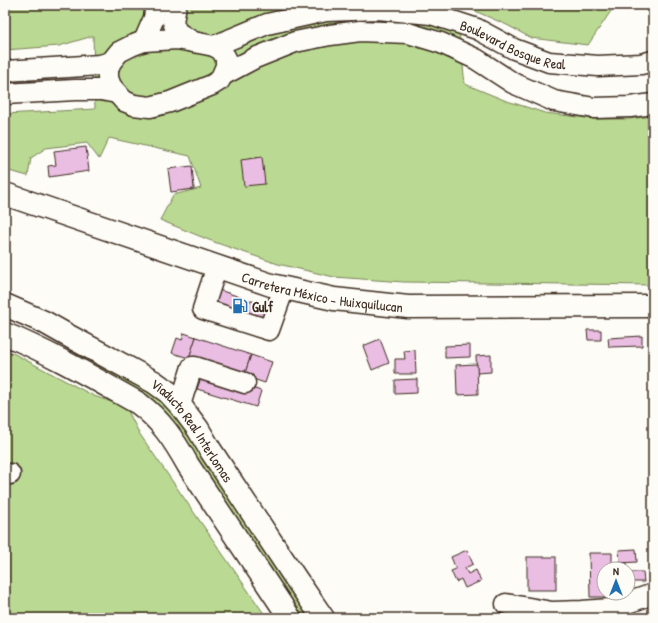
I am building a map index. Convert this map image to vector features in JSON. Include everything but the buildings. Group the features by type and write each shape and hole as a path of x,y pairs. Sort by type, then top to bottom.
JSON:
{"main road":[{"name":"Carretera México - Huixquilucan","path":"5,194 271,285 334,299 408,307 653,306"},
{"name":"Viaducto Real Interlomas","path":"5,305 44,322 154,382 168,392 198,429 215,457 323,618"},
{"name":"Viaducto Real Interlomas","path":"5,334 54,357 138,403 149,411 176,443 188,464 290,618"}],"street":[{"path":"144,41 154,18 156,5"},
{"path":"176,5 173,22 177,32 192,41"},
{"name":"Boulevard Bosque Real","path":"214,46 266,24 326,11 378,10 431,14 478,29 514,48 549,62 598,66 641,64 653,61"},
{"name":"Boulevard Bosque Real","path":"117,93 124,101 134,105 150,107 170,102 212,85 220,80 222,75 255,58 295,42 330,35 360,32 408,33 441,43 476,59 513,83 554,101 594,108 630,107 653,104"},
{"path":"117,93 111,86 108,78 108,69 111,62 119,52 144,41 177,39 214,46 221,50 226,58 226,66 222,75"},
{"path":"5,71 100,65 111,62"},
{"path":"5,94 75,90 101,90 117,93"},
{"path":"217,266 202,309 269,330 284,288"},
{"path":"180,405 192,368 195,367 245,383"},
{"path":"506,604 552,612 582,611 610,609 653,594"}],"green space":[{"path":"5,5 456,5 465,84 504,100 545,113 594,119 629,119 653,116 653,285 404,282 334,277 278,264 214,242 160,220 173,195 201,188 190,156 109,138 99,159 87,143 46,148 31,158 28,176 5,170 5,114 95,109 93,36 59,46 5,50"},
{"path":"461,5 615,5 588,45 531,38 507,25"},
{"path":"5,349 94,396 126,407 139,433 267,618 5,618"},
{"path":"79,352 149,392 163,402 174,414 192,437 311,618 304,618 200,463 187,441 170,418 76,359 75,354"}],"place":[{"name":"Gulf","path":"240,306"}]}
